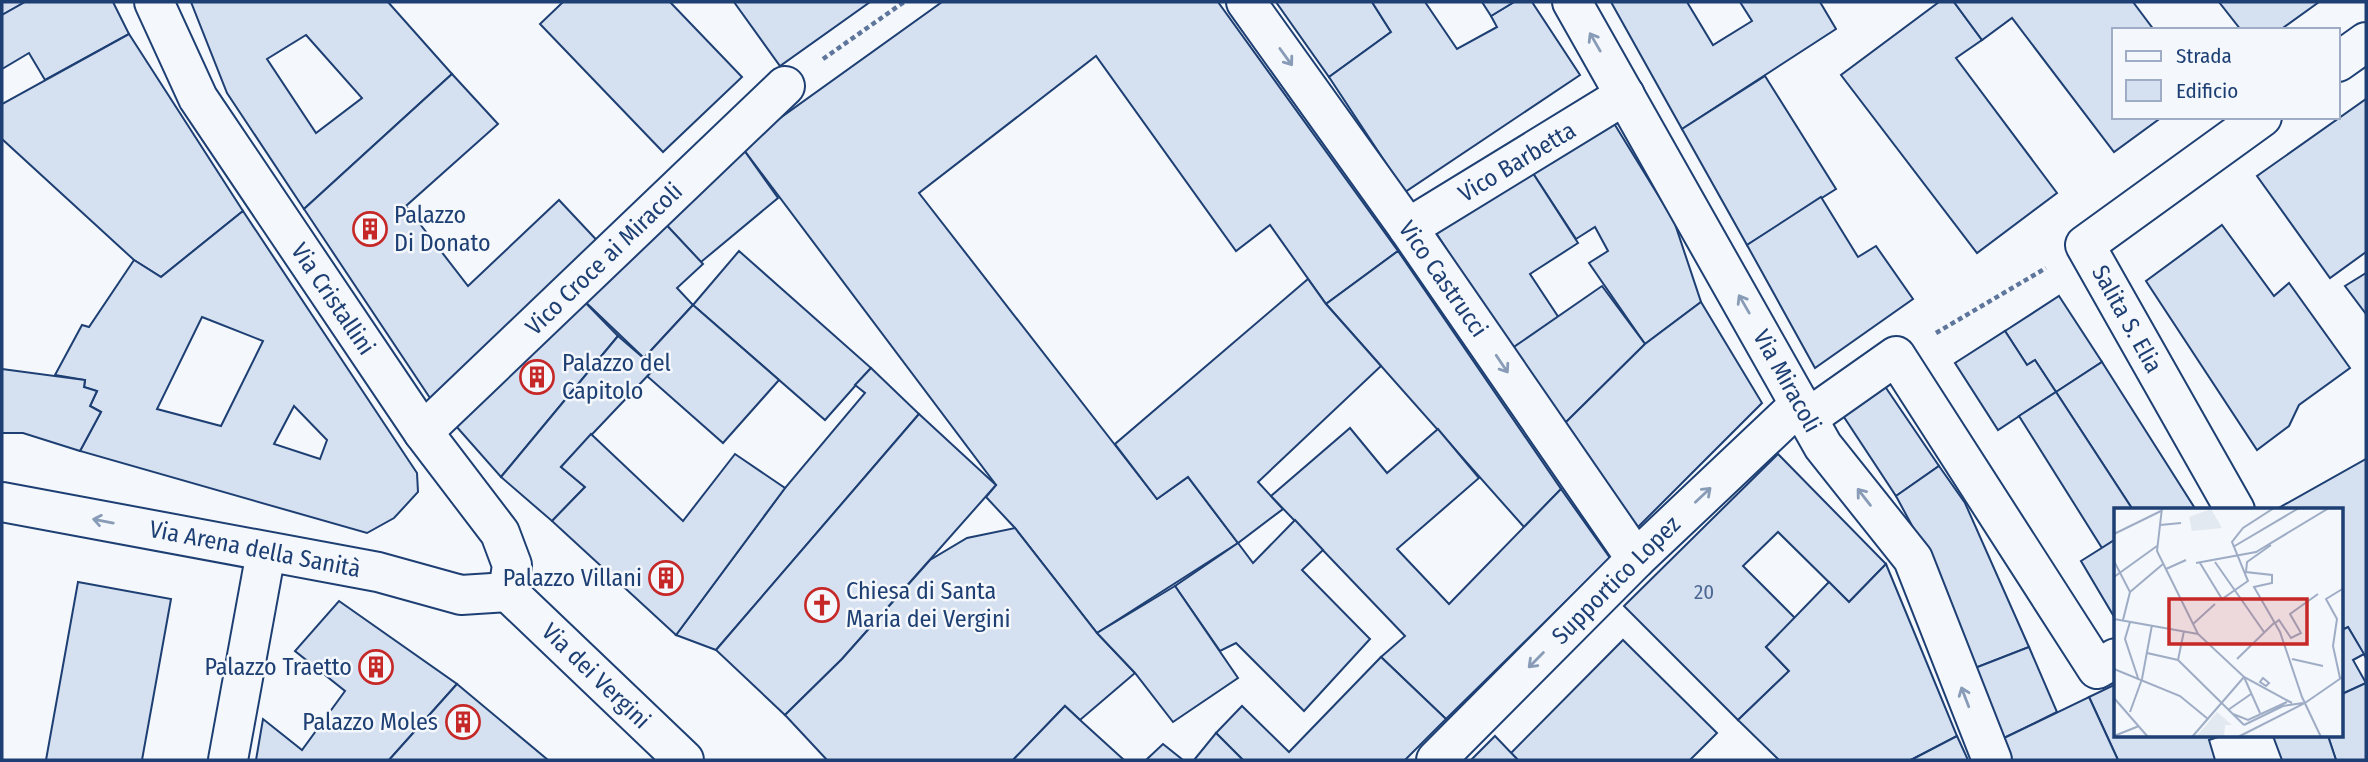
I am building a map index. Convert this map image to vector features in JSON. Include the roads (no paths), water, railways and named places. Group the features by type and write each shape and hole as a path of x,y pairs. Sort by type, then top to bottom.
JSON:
{"street":[{"name":"Via Cristallini","path":"154,2 198,98 423,432 500,533 512,565 508,592"},
{"name":"Vico Castrucci","path":"1246,2 1409,228 1636,559"},
{"name":"Via Miracoli","path":"1572,2 1823,446 1913,559 1992,760"},
{"path":"2340,61 2366,42"},
{"name":"Vico Croce ai Miracoli","path":"423,432 785,86"},
{"name":"Vico Barbetta","path":"1409,228 1625,95"},
{"name":"Salita S. Elia","path":"2234,508 2085,245 2259,119"},
{"path":"1804,411 1896,356 2097,669 2114,659"},
{"name":"Supportico Lopez","path":"1436,760 1636,559 1804,411"},
{"name":"Via Arena della Sanità","path":"2,502 378,572 461,596 508,592"},
{"path":"228,760 267,552"},
{"name":"Via dei Vergini","path":"508,592 684,760"}],"place":[{"name":"Palazzo Di Donato","path":"370,229"},
{"name":"Palazzo del Capitolo","path":"537,377"},
{"name":"Palazzo Villani","path":"666,578"},
{"name":"Chiesa di Santa Maria dei Vergini","path":"822,605"},
{"name":"Palazzo Traetto","path":"376,667"},
{"name":"Palazzo Moles","path":"463,722"}]}
